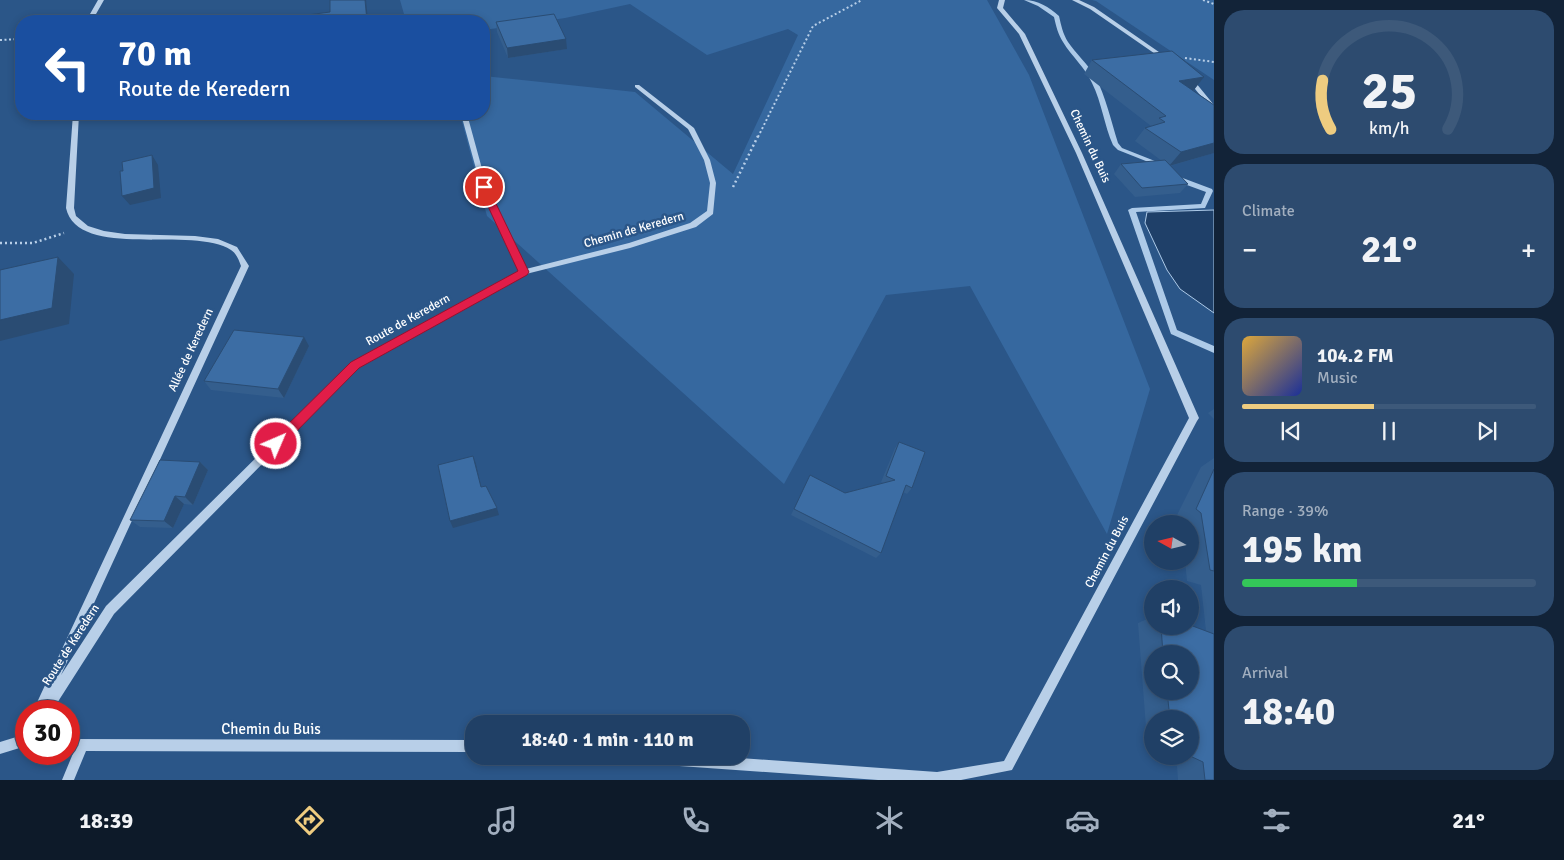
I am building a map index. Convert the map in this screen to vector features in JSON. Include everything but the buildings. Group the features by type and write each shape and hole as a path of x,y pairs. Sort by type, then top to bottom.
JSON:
{"street":[{"path":"92,15 101,0"},
{"name":"Chemin du Buis","path":"750,765 938,778 1008,766 1194,418 1079,153 1022,34 1000,8 1002,0"},
{"path":"1075,0 1092,8 1175,64"},
{"path":"1187,75 1214,109"},
{"path":"637,86 691,128 707,160 713,183 710,212"},
{"path":"76,120 70,208 73,218 83,226"},
{"path":"466,120 484,187 524,272"},
{"name":"Chemin de Keredern","path":"524,272 630,245 693,225 710,212"},
{"name":"Allée de Keredern","path":"44,700 246,266 234,248 206,238 122,236 98,232 83,226"},
{"name":"Route de Keredern","path":"51,700 110,610 355,365 524,272"},
{"path":"0,748 15,743"},
{"path":"68,780 82,746"},
{"name":"Chemin du Buis","path":"82,746 465,746"}],"path":[{"path":"710,212 726,200 813,26 862,0"},
{"path":"1203,0 1214,4"},
{"path":"0,40 15,39"},
{"path":"1162,56 1214,62"},
{"path":"0,243 33,243 83,226"}],"shaded area":[{"path":"400,0 987,0 1029,75 1150,389 1107,534 970,286 886,295 784,484 487,216 462,120 490,120 490,77 635,92 733,174 798,35 788,29 707,55 630,4 565,18 490,29 490,15 404,15"},
{"path":"1092,0 1214,0 1214,80 1096,1"},
{"path":"1214,210 1214,313 1180,289 1167,270 1145,223 1147,212"}],"waterway":[{"path":"1027,0 1040,5 1056,16 1066,43 1086,67 1099,91 1115,144 1120,149 1163,166"},
{"path":"1178,179 1210,191 1203,206 1132,210 1174,332 1214,350"}],"route":[{"path":"276,444 355,365 524,272 484,187"}]}
